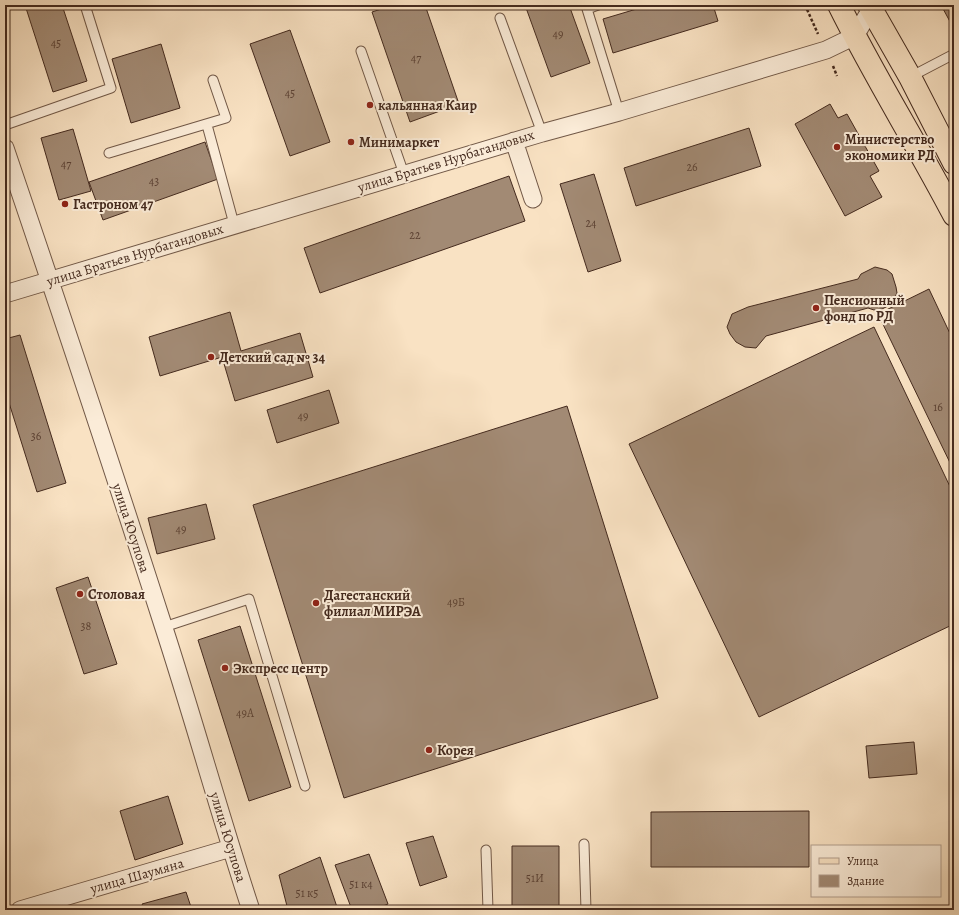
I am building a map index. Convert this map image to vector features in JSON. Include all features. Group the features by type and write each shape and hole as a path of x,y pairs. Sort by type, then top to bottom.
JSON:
{"main road":[{"path":"840,5 854,36 928,165 954,215"},
{"path":"873,6 954,163"}],"street":[{"path":"854,36 873,6"},
{"name":"улица Братьев Нурбагандовых","path":"5,294 234,224 826,50 854,36"},
{"path":"514,141 533,199"},
{"name":"улица Юсупова","path":"5,148 164,628 251,910"},
{"name":"улица Шаумяна","path":"20,910 231,848"}],"lane":[{"path":"5,125 111,88 85,5"},
{"path":"598,5 587,9 619,112"},
{"path":"500,18 542,133"},
{"path":"361,52 404,174"},
{"path":"910,77 954,54"},
{"path":"109,153 207,125 226,118 213,80"},
{"path":"207,125 234,224"},
{"path":"164,628 249,599 305,786"},
{"path":"584,844 586,910"},
{"path":"486,850 488,910"}],"path":[{"path":"805,5 816,28"}],"building":[{"path":"25,5 62,5 87,81 53,92"},
{"path":"394,5 425,5 459,104 410,122 372,12"},
{"path":"525,5 569,5 590,63 551,77"},
{"path":"650,5 713,5 718,21 613,53 603,19"},
{"path":"941,5 954,5 954,29"},
{"path":"290,30 330,142 290,156 250,44"},
{"path":"161,44 180,108 131,123 112,59"},
{"name":"Министерство экономики РД","path":"830,104 838,118 847,114 879,171 870,176 882,197 845,216 795,124"},
{"path":"749,128 761,166 636,206 624,168"},
{"path":"73,129 91,191 59,200 41,138"},
{"path":"205,142 218,179 103,220 89,182"},
{"path":"594,174 621,261 588,272 560,184"},
{"path":"509,176 525,221 320,293 304,248"},
{"name":"Пенсионный фонд по РД","path":"875,267 887,270 892,274 897,293 890,305 882,309 874,310 868,308 766,336 756,348 745,347 736,342 730,334 727,327 732,314 748,307 858,279 861,274"},
{"path":"929,289 954,342 954,471 878,314"},
{"path":"230,312 241,351 300,333 313,377 235,401 222,357 160,376 149,337"},
{"path":"874,327 954,495 954,624 759,717 629,444"},
{"path":"20,335 66,483 37,492 5,390 5,339"},
{"path":"329,390 339,423 277,443 267,410"},
{"path":"567,406 658,698 344,798 253,505"},
{"path":"206,504 215,539 157,554 148,518"},
{"path":"88,577 117,664 84,674 56,588"},
{"path":"240,626 291,787 249,801 198,640"},
{"path":"914,742 917,774 869,778 866,746"},
{"path":"168,796 183,844 135,860 120,811"},
{"path":"809,811 809,867 651,867 651,812"},
{"path":"433,836 447,877 420,886 406,843"},
{"path":"512,846 559,846 559,910 512,910"},
{"path":"369,854 388,904 373,910 352,910 335,865"},
{"path":"320,857 338,910 288,910 279,875"},
{"path":"186,892 192,910 145,910 142,904"}],"place":[{"name":"кальянная Каир","path":"370,105"},
{"name":"Минимаркет","path":"351,142"},
{"name":"Министерство экономики РД","path":"837,147"},
{"name":"Гастроном 47","path":"65,204"},
{"name":"Пенсионный фонд по РД","path":"816,308"},
{"name":"Детский сад № 34","path":"211,357"},
{"name":"Столовая","path":"80,594"},
{"name":"Дагестанский филиал МИРЭА","path":"316,603"},
{"name":"Экспресс центр","path":"225,668"},
{"name":"Корея","path":"429,750"}]}
